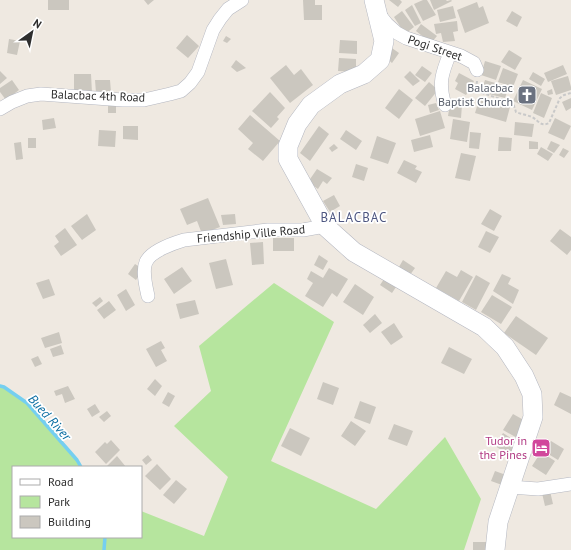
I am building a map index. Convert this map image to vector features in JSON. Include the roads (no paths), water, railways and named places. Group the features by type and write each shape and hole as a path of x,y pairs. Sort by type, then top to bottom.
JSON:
{"main road":[{"path":"375,5 384,41 380,60 364,74 340,84 311,105 296,124 288,146 288,159 325,226 354,252 484,327 505,347 524,376 532,394 533,417 498,522 495,550"}],"street":[{"name":"Balacbac 4th Road","path":"0,108 27,96 41,94 123,100 144,100 181,91 190,83 198,72 213,30 220,19 228,9 242,0"},
{"name":"Pogi Street","path":"375,5 387,24 397,33 406,38 470,60 474,63 476,70"},
{"path":"445,105 441,82 450,53"},
{"name":"Friendship Ville Road","path":"148,296 144,278 146,261 152,255 171,244 184,240 268,230 303,230 325,226"},
{"path":"510,488 538,489 571,484"}],"waterway":[{"name":"Bued River","path":"0,386 4,387 27,403 77,460 80,466"},
{"name":"Bued River","path":"104,550 105,538"}],"place":[{"name":"Balacbac Baptist Church","path":"527,95"},
{"name":"Tudor in the Pines","path":"541,448"}],"district":[{"name":"BALACBAC","path":"354,217"}]}
